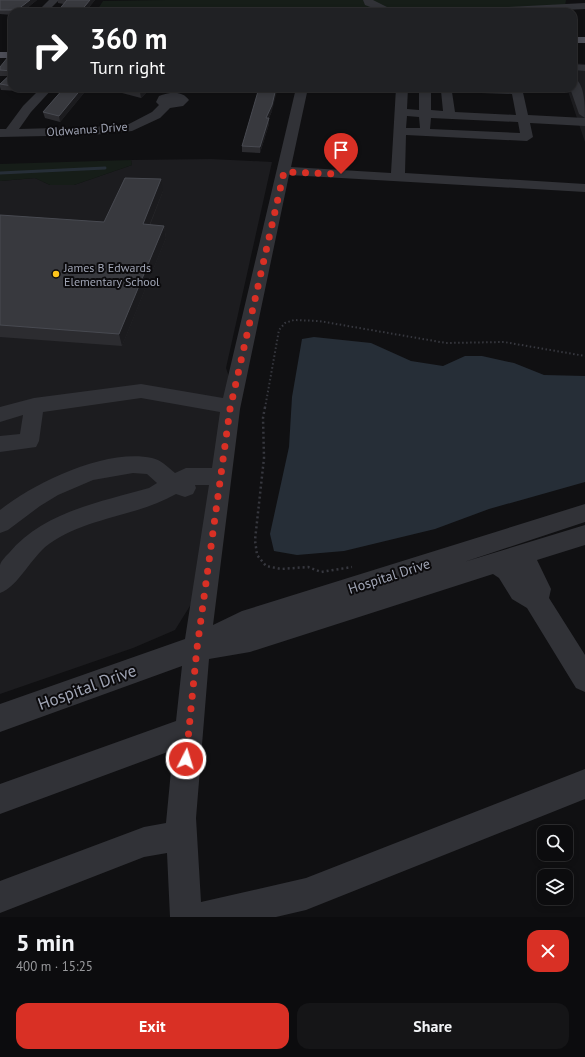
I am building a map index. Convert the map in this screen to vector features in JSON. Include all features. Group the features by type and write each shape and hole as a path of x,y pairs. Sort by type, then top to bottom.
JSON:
{"street":[{"path":"46,8 54,0"},
{"path":"368,0 368,3 381,8"},
{"path":"540,8 573,4 585,6"},
{"path":"578,67 585,87"},
{"path":"5,133 43,92"},
{"path":"186,917 181,818 197,648 220,483 231,406 301,92"},
{"path":"398,177 402,92"},
{"path":"425,92 425,122"},
{"path":"446,92 449,115"},
{"path":"470,92 474,125"},
{"path":"494,92 498,118"},
{"path":"400,131 449,115 474,125 527,137 516,92"},
{"path":"577,92 585,114"},
{"name":"Oldwanus Drive","path":"5,133 92,131 132,127 156,115 167,104"},
{"path":"401,112 425,122 474,125 498,118 524,123 585,122"},
{"path":"284,172 585,188"},
{"path":"0,416 18,408 34,405 141,391 186,400 231,406"},
{"path":"0,444 29,441 34,405"},
{"path":"0,523 50,488 79,476 122,466 152,466 173,484 190,490 220,483"},
{"path":"0,582 25,551 41,537 61,526 90,514 155,495 173,484"},
{"name":"Hospital Drive","path":"0,718 197,648 242,623 585,512"},
{"name":"Hospital Drive","path":"197,648 250,640 585,535"},
{"path":"522,555 539,589 536,600"},
{"path":"494,564 507,570 522,591 536,600 585,679"},
{"path":"0,799 189,730"},
{"path":"204,917 306,894 585,784"},
{"path":"0,896 144,842 182,835"}],"path":[{"path":"266,566 257,555 255,540 264,458 263,418 279,330 285,323 294,320 319,321 446,343 504,342 585,356"}],"shaded area":[{"path":"566,0 565,6 567,8 99,8 103,1"},
{"path":"577,63 585,64 585,142 568,92 577,92"},
{"path":"211,159 272,162 226,368 229,377 193,601 175,630 133,648 0,694 0,181 35,178 50,185 74,185 132,165 131,160"},
{"path":"131,160 132,165 74,185 50,185 35,178 0,181 0,164"},
{"path":"314,337 371,343 411,361 443,366 465,356 482,356 514,363 544,375 585,376 585,482 489,509 435,529 344,551 297,555 274,551 270,534 289,447 292,397 302,339"}],"building":[{"path":"0,0 30,0 20,8 0,10"},
{"path":"67,0 90,0 83,8 60,8"},
{"path":"8,57 8,71 0,70 0,67"},
{"path":"8,77 8,85 0,84"},
{"path":"60,92 79,92 59,116 43,112"},
{"path":"258,92 275,92 272,105 266,118 269,118 260,147 242,146"},
{"path":"125,178 161,179 143,224 164,226 119,334 0,325 0,215 104,222"}],"waterway":[{"path":"0,173 105,168"}],"place":[{"name":"James B Edwards Elementary School","path":"56,274"}],"route":[{"path":"186,759 197,648 230,409 284,172 341,174"}]}
